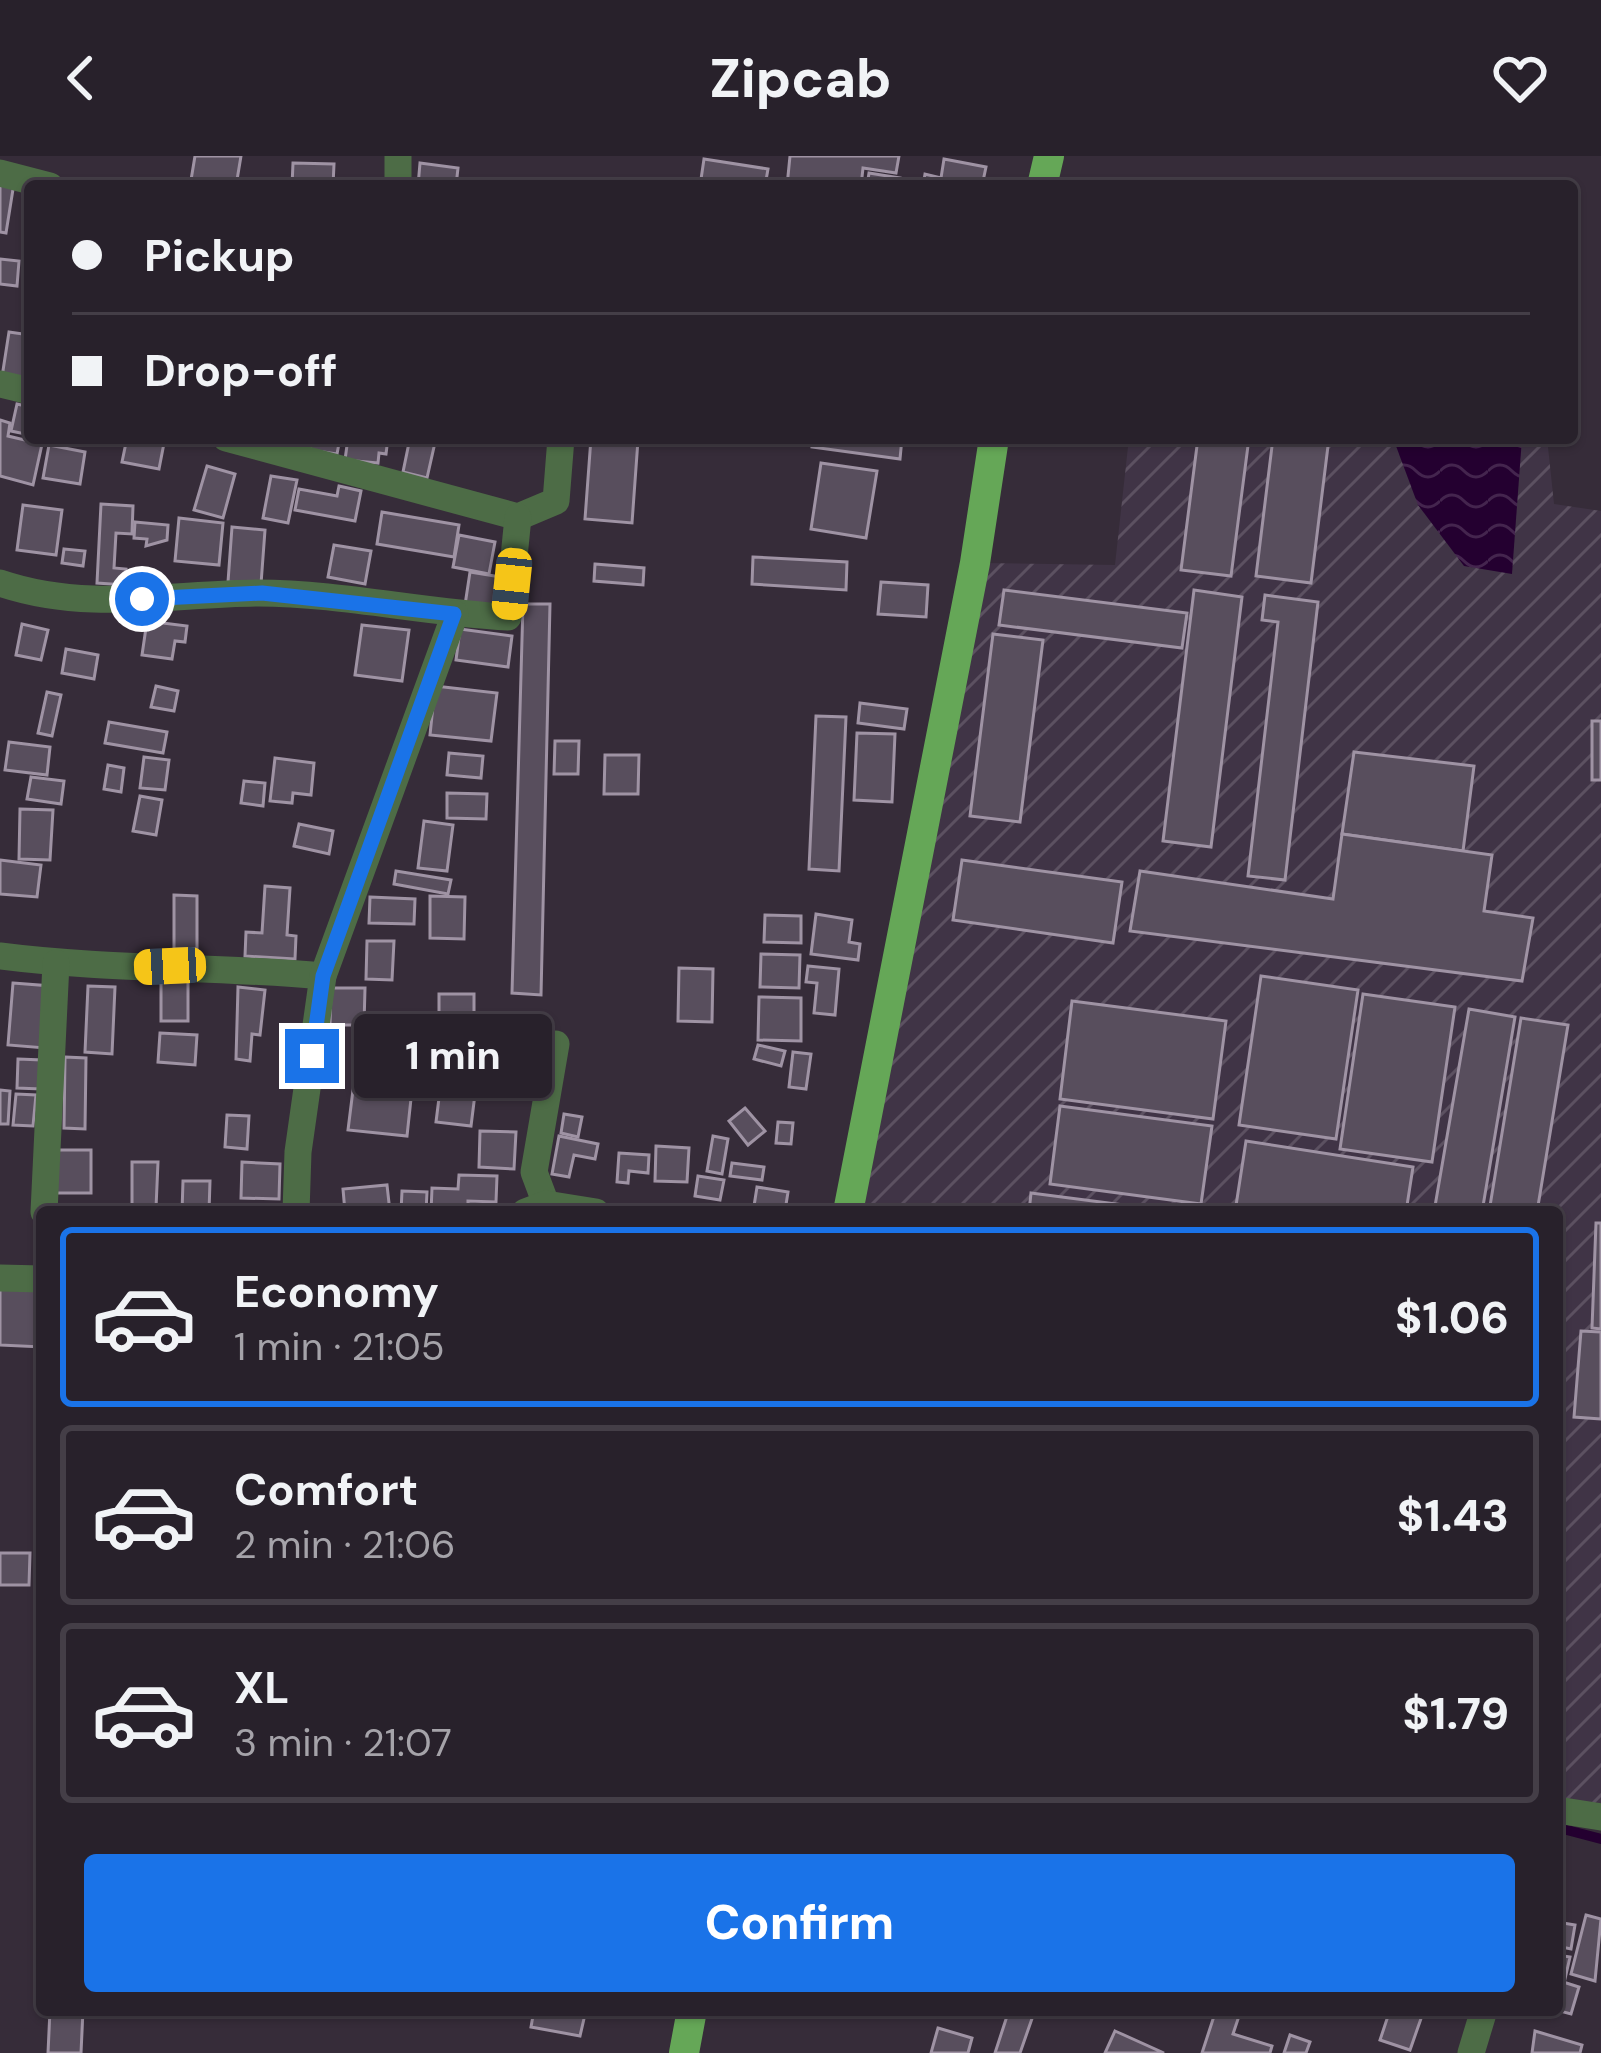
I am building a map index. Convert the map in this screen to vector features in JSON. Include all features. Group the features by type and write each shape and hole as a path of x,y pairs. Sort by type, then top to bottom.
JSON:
{"main road":[{"path":"849,1206 976,563 993,444"},
{"path":"684,2053 691,2016"}],"street":[{"path":"248,444 518,517 556,501 561,444"},
{"path":"0,583 40,596 102,601 262,593 508,617 518,517"},
{"path":"296,1206 298,1152 323,976 454,614"},
{"path":"0,956 104,969 203,965 323,976"},
{"path":"44,1206 56,963"},
{"path":"535,1206 535,1172 556,1044"},
{"path":"0,1278 36,1279"},
{"path":"1563,1811 1601,1817"},
{"path":"1471,2053 1482,2016"}],"shaded area":[{"path":"1128,444 1548,444 1554,504 1601,511 1601,1817 1563,1811 1563,1206 849,1206 975,563 1115,565"}],"water":[{"path":"1395,444 1522,444 1512,574 1464,566 1418,505"}],"building":[{"path":"195,156 241,156 237,180 191,180"},
{"path":"790,156 899,156 896,173 863,168 862,180 788,180"},
{"path":"704,159 768,169 766,180 701,180"},
{"path":"944,159 986,167 983,180 924,180 925,174 941,178"},
{"path":"293,163 334,164 333,180 292,180"},
{"path":"420,163 458,168 457,180 419,180"},
{"path":"869,173 900,178 900,180 868,180"},
{"path":"0,181 14,183 6,233 0,232"},
{"path":"0,259 19,261 17,286 0,284"},
{"path":"9,332 24,334 24,380 2,377"},
{"path":"17,404 24,406 24,434 11,431"},
{"path":"0,420 10,423 8,436 24,440 24,444 42,444 33,485 0,476"},
{"path":"126,444 164,444 159,469 122,462"},
{"path":"310,444 339,444 337,454 310,450"},
{"path":"347,444 387,444 378,463 345,460"},
{"path":"409,444 435,444 427,478 403,472"},
{"path":"591,444 638,444 632,523 585,519"},
{"path":"812,444 901,444 900,459"},
{"path":"1197,444 1248,444 1231,576 1181,570"},
{"path":"1272,444 1328,444 1311,583 1256,576"},
{"path":"49,445 85,452 80,484 43,478"},
{"path":"821,463 877,471 866,538 811,529"},
{"path":"207,466 235,474 223,518 194,510"},
{"path":"271,476 297,480 288,523 263,518"},
{"path":"339,486 361,491 355,521 295,510 299,489 337,496"},
{"path":"101,504 133,506 132,534 116,533 114,568 126,569 125,585 97,583"},
{"path":"23,505 62,510 56,555 17,550"},
{"path":"382,512 459,525 454,557 377,544"},
{"path":"179,518 223,523 219,565 175,561"},
{"path":"135,522 168,525 167,540 146,546 147,539 134,538"},
{"path":"232,527 265,530 261,584 228,582"},
{"path":"459,535 495,542 489,574 453,567"},
{"path":"334,545 371,551 365,584 328,577"},
{"path":"64,549 85,551 83,566 62,563"},
{"path":"753,557 847,562 846,590 752,584"},
{"path":"595,564 644,568 643,585 594,581"},
{"path":"470,572 507,578 501,611 465,605"},
{"path":"881,582 928,585 926,617 878,614"},
{"path":"1004,590 1187,613 1182,648 999,625"},
{"path":"1194,590 1242,597 1211,847 1163,841"},
{"path":"1265,595 1318,602 1285,880 1248,876 1278,622 1262,620"},
{"path":"523,604 550,604 541,995 512,993"},
{"path":"147,621 187,626 185,642 175,641 172,659 142,655"},
{"path":"22,624 48,630 41,660 16,655"},
{"path":"362,625 409,630 402,681 355,675"},
{"path":"460,629 512,636 508,667 456,660"},
{"path":"993,634 1043,640 1020,822 970,816"},
{"path":"66,649 98,655 94,679 62,673"},
{"path":"156,686 178,691 174,711 151,707"},
{"path":"435,686 497,693 491,741 430,735"},
{"path":"47,692 61,695 52,736 38,733"},
{"path":"860,703 907,709 904,729 858,723"},
{"path":"816,716 846,717 839,871 809,869"},
{"path":"1592,721 1601,721 1601,780 1592,780"},
{"path":"109,722 167,732 163,753 105,743"},
{"path":"857,733 895,734 892,802 854,800"},
{"path":"555,741 579,741 578,774 554,774"},
{"path":"9,742 50,747 47,775 5,770"},
{"path":"1354,752 1474,766 1463,851 1342,834"},
{"path":"449,753 483,756 481,778 447,775"},
{"path":"605,755 639,755 638,794 604,794"},
{"path":"144,757 169,760 165,790 140,788"},
{"path":"275,758 314,763 311,795 293,793 292,803 270,801"},
{"path":"108,765 124,768 121,792 104,789"},
{"path":"31,777 64,781 61,804 27,799"},
{"path":"244,781 265,783 263,806 241,803"},
{"path":"447,793 487,794 486,819 447,818"},
{"path":"140,796 162,800 156,835 133,831"},
{"path":"20,809 53,810 50,860 19,859"},
{"path":"424,821 453,825 447,871 418,868"},
{"path":"299,824 333,831 329,854 294,846"},
{"path":"1342,834 1492,855 1484,911 1533,918 1522,981 1130,931 1140,871 1333,899"},
{"path":"0,860 41,865 37,897 0,894"},
{"path":"962,860 1122,882 1113,943 953,920"},
{"path":"396,871 451,880 448,894 394,884"},
{"path":"265,886 290,888 287,935 296,936 295,959 245,956 246,932 262,933"},
{"path":"174,895 197,896 197,949 174,949"},
{"path":"430,896 465,897 464,939 430,938"},
{"path":"370,897 415,899 414,924 369,923"},
{"path":"816,914 852,920 849,942 860,944 858,960 811,954"},
{"path":"765,915 801,916 801,943 764,942"},
{"path":"367,941 394,941 392,980 366,979"},
{"path":"761,954 800,955 799,988 760,987"},
{"path":"808,966 839,969 835,1015 814,1013 817,983 806,982"},
{"path":"679,968 713,969 712,1022 678,1021"},
{"path":"1261,976 1358,990 1336,1139 1239,1125"},
{"path":"161,981 188,981 188,1021 161,1021"},
{"path":"13,983 51,986 45,1048 8,1045"},
{"path":"88,986 115,987 112,1054 85,1052"},
{"path":"238,987 265,990 260,1035 252,1034 250,1061 236,1059"},
{"path":"331,988 365,988 364,1025 330,1025"},
{"path":"439,994 474,994 474,1034 439,1034"},
{"path":"1363,994 1455,1007 1432,1162 1340,1149"},
{"path":"759,997 801,998 801,1041 758,1040"},
{"path":"1072,1001 1226,1021 1213,1119 1060,1099"},
{"path":"1469,1009 1515,1017 1483,1206 1435,1206"},
{"path":"1521,1018 1568,1025 1538,1206 1490,1206"},
{"path":"160,1033 197,1035 195,1065 158,1062"},
{"path":"758,1045 785,1051 781,1066 754,1059"},
{"path":"793,1052 811,1054 806,1089 789,1087"},
{"path":"65,1057 86,1058 85,1129 64,1128"},
{"path":"18,1059 42,1060 41,1089 17,1088"},
{"path":"355,1074 413,1080 407,1136 348,1130"},
{"path":"442,1074 477,1078 471,1126 436,1122"},
{"path":"0,1090 10,1091 8,1124 0,1124"},
{"path":"16,1094 36,1095 33,1126 13,1125"},
{"path":"1060,1106 1212,1126 1201,1204 1050,1184"},
{"path":"745,1108 765,1131 748,1145 729,1121"},
{"path":"564,1114 582,1117 578,1137 561,1133"},
{"path":"227,1115 249,1116 247,1149 225,1147"},
{"path":"778,1122 793,1123 791,1144 776,1143"},
{"path":"480,1131 516,1132 514,1169 479,1167"},
{"path":"559,1136 598,1144 595,1159 574,1155 569,1177 552,1174"},
{"path":"713,1136 728,1139 722,1174 707,1171"},
{"path":"1246,1141 1413,1167 1407,1206 1236,1206"},
{"path":"656,1146 689,1148 687,1182 655,1181"},
{"path":"53,1150 91,1150 91,1193 53,1193"},
{"path":"619,1153 649,1155 648,1173 629,1171 628,1183 617,1182"},
{"path":"132,1162 158,1162 156,1206 132,1206"},
{"path":"242,1162 280,1164 279,1199 241,1198"},
{"path":"732,1163 764,1167 762,1180 730,1176"},
{"path":"459,1175 497,1176 496,1202 431,1206 432,1188 458,1189"},
{"path":"698,1176 724,1180 720,1200 695,1196"},
{"path":"183,1181 210,1181 209,1206 182,1206"},
{"path":"387,1185 389,1206 344,1206 343,1189"},
{"path":"757,1187 788,1192 786,1206 754,1206"},
{"path":"402,1191 427,1192 426,1206 401,1206"},
{"path":"1031,1193 1132,1206 1030,1206"},
{"path":"1596,1223 1601,1223 1601,1329 1592,1328"},
{"path":"0,1286 36,1288 36,1347 0,1345"},
{"path":"1581,1331 1601,1332 1601,1419 1574,1417"},
{"path":"0,1553 30,1553 29,1585 0,1585"},
{"path":"1586,1915 1601,1919 1595,1981 1571,1974"},
{"path":"1563,1923 1575,1925 1571,1949 1563,1947"},
{"path":"1563,1956 1570,1957 1563,1978"},
{"path":"1563,1982 1579,1987 1571,2014 1563,2012"},
{"path":"50,2016 83,2016 81,2053 48,2053"},
{"path":"533,2016 585,2016 580,2036 531,2027"},
{"path":"1007,2016 1033,2016 1020,2053 995,2053"},
{"path":"1214,2016 1239,2016 1233,2034 1272,2046 1270,2053 1202,2053"},
{"path":"1388,2016 1422,2016 1410,2050 1380,2040"},
{"path":"938,2028 972,2038 968,2053 931,2053"},
{"path":"1115,2031 1164,2053 1105,2053"},
{"path":"1535,2031 1582,2045 1580,2053 1532,2053"},
{"path":"1290,2035 1310,2042 1306,2053 1284,2053"}],"waterway":[{"path":"1563,1829 1601,1839"}],"route":[{"path":"142,599 262,593 454,614 323,976 312,1056"}]}
